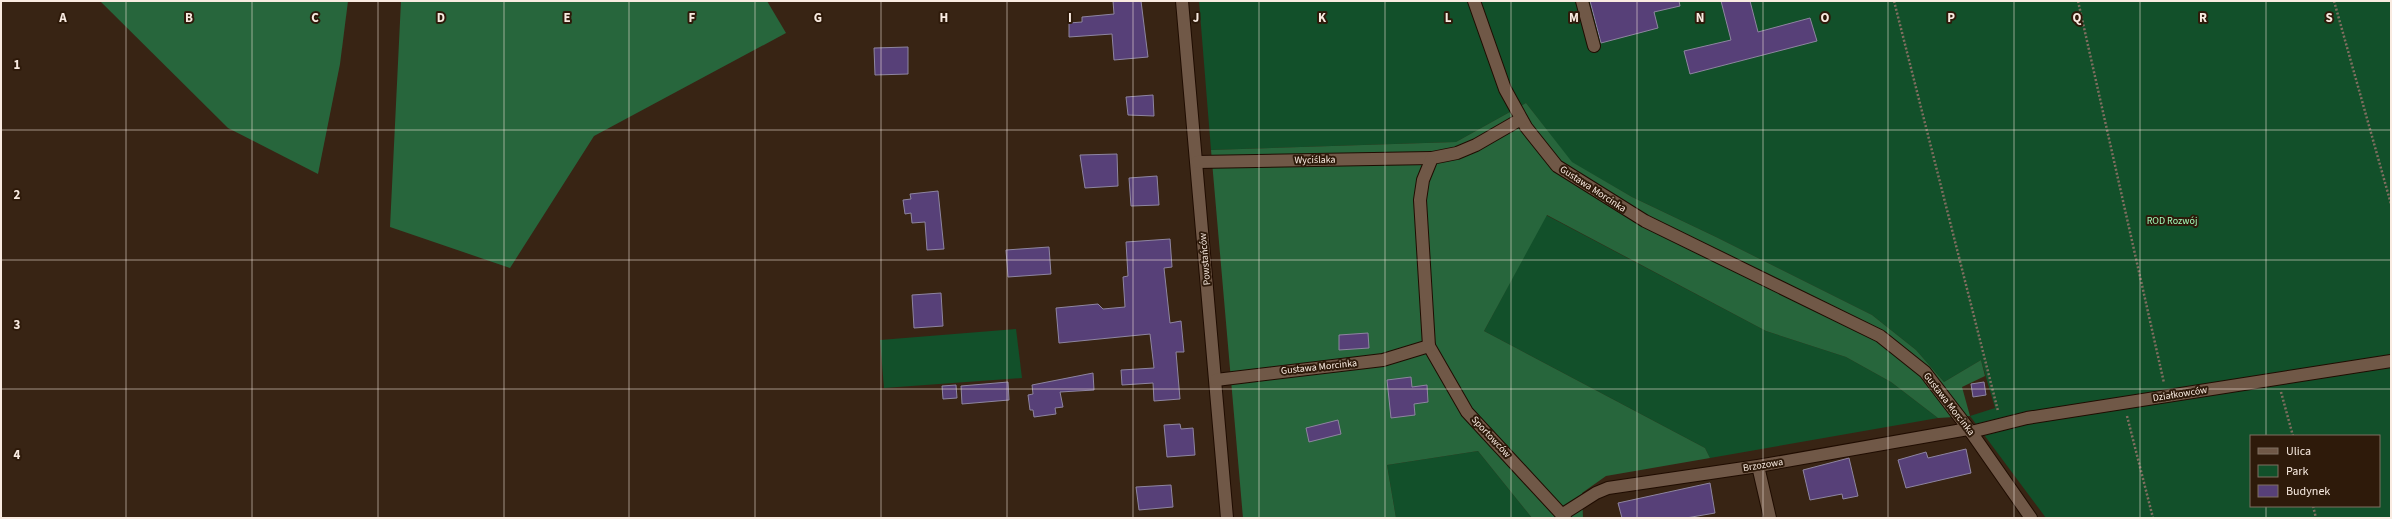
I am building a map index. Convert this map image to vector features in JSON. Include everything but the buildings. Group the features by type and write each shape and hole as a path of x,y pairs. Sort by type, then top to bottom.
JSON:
{"street":[{"name":"Powstańców","path":"1182,1 1228,518"},
{"name":"Gustawa Morcinka","path":"1474,1 1500,78 1521,119 1556,166 1610,201 1645,221 1880,336 1925,372 1969,430 2031,518"},
{"path":"1582,1 1594,46"},
{"path":"1429,346 1420,200 1424,180 1432,158 1457,153 1476,145 1521,119"},
{"name":"Wyciślaka","path":"1197,162 1432,158"},
{"name":"Gustawa Morcinka","path":"1216,380 1383,360 1429,346"},
{"name":"Sportowców","path":"1429,346 1467,412 1564,516"},
{"name":"Działkowców","path":"1969,430 2001,426 2027,418 2124,404 2167,395 2391,361"},
{"name":"Brzozowa","path":"1564,516 1596,493 1608,488 1758,466 1969,430"},
{"path":"1758,466 1770,518"}],"path":[{"path":"1894,1 2001,426"},
{"path":"2078,1 2167,395"},
{"path":"2334,1 2391,204"},
{"path":"2278,379 2293,435"},
{"path":"2124,404 2153,518"},
{"path":"2313,507 2316,518"}],"green space":[{"path":"100,1 348,1 340,64 318,174 228,128"},
{"path":"401,1 767,1 786,33 594,136 510,268 390,227"},
{"name":"ROD Rozwój","path":"1199,1 2391,1 2391,518 2046,518 1970,416 1995,408 1981,360 1944,382 1916,350 1872,315 1632,197 1571,162 1526,103 1456,142 1211,150"},
{"path":"1526,103 1572,162 1632,197 1872,315 1916,350 1944,382 1981,360 1985,376 1962,387 1970,416 1938,418 1891,382 1846,357 1766,331 1547,215 1484,331 1705,448 1710,458 1606,476 1582,493 1583,518 1532,518 1478,451 1387,465 1396,518 1243,518 1211,150 1456,142"},
{"path":"1546,215 1766,331 1846,357 1891,382 1938,418 1710,458 1705,448 1484,331"},
{"path":"1016,329 1022,378 884,388 880,340"},
{"path":"1478,451 1532,518 1396,518 1387,465"}]}
